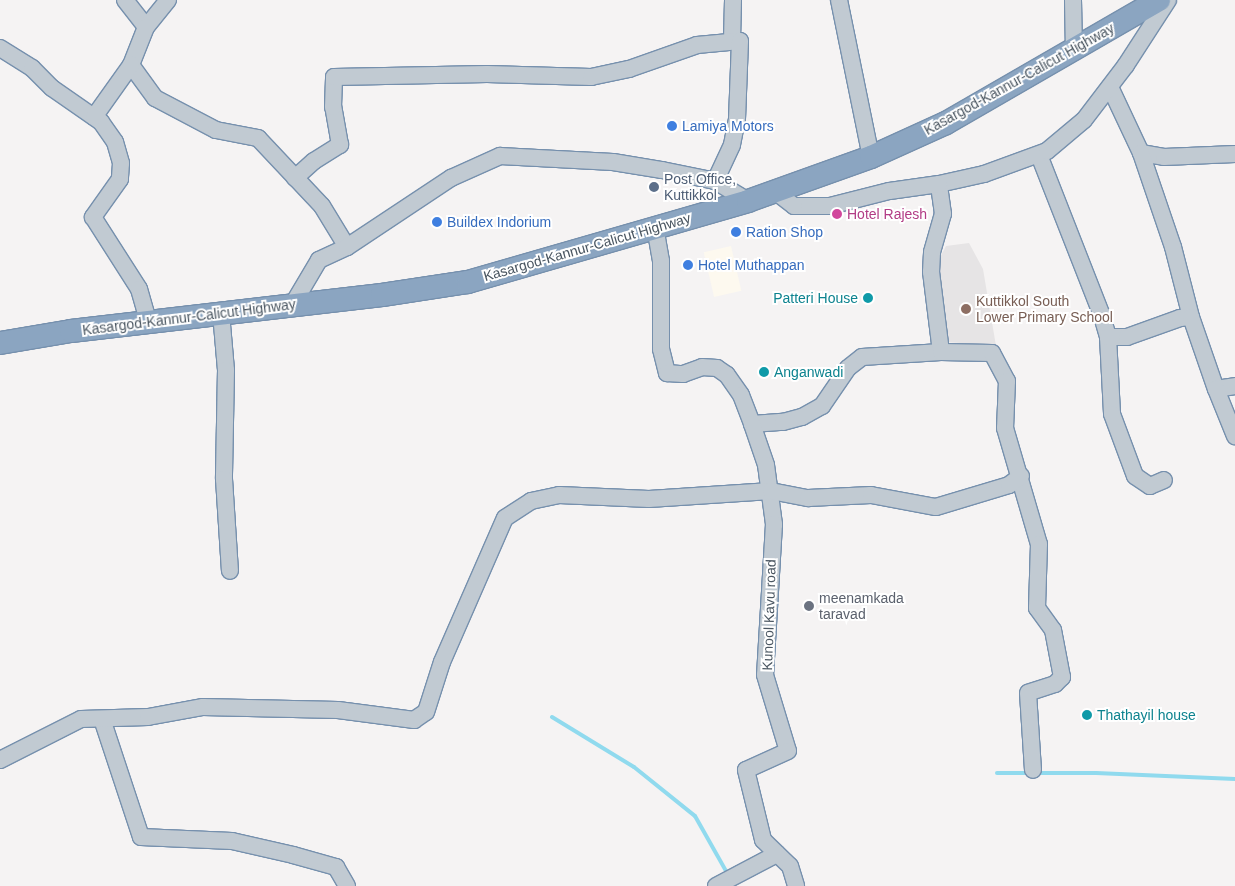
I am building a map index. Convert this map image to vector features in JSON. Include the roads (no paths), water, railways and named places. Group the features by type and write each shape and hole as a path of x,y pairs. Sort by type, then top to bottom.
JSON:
{"highway":[{"name":"Kasargod-Kannur-Calicut Highway","path":"0,343 72,331 149,323 220,312 468,282 748,201 871,157 946,123 1159,0"}],"street":[{"path":"125,0 146,27"},
{"path":"94,117 131,65 146,27 168,0"},
{"path":"732,0 732,41"},
{"path":"839,0 871,157"},
{"path":"1073,0 1074,50"},
{"path":"776,192 794,206 830,206 889,191 939,184 984,174 1039,155 1084,120 1110,87 1168,0"},
{"path":"295,178 314,160 340,145 332,107 334,77 488,74 590,77 629,69 697,45 740,41 741,56 737,119 732,145 715,181"},
{"path":"0,48 32,68 52,88 94,117 116,142 121,163 120,179 93,217 139,288 149,323"},
{"path":"131,65 155,98 216,130 258,138 322,206 347,247"},
{"path":"1110,87 1141,154 1173,247 1191,317 1216,389 1235,436"},
{"path":"1141,154 1164,157 1235,154"},
{"path":"1039,155 1080,255 1108,337 1112,414 1136,476 1150,486 1164,480"},
{"path":"293,304 319,260 347,247 450,178 500,156 613,162 715,181 748,201"},
{"path":"939,184 943,214 932,252 932,272 941,352"},
{"name":"Kunool Kavu road","path":"655,227 660,261 661,349 667,373 683,374 702,367 718,368 727,375 741,395 752,424 771,491 774,524 765,675 788,751 746,770 764,840 790,866 796,886"},
{"path":"220,312 226,370 224,479 230,571"},
{"path":"1108,337 1128,337 1180,318 1191,317"},
{"path":"752,424 783,422 822,406 848,368 862,357 941,352 992,353 1001,365 1007,381 1005,428 1021,476 1039,544 1035,586 1037,608 1053,630 1062,677 1055,684 1028,693 1033,770"},
{"path":"1216,389 1235,386"},
{"path":"0,760 81,719 148,717 203,707 338,710 414,720 426,712 442,662 505,518 531,501 559,495 648,499 771,491 808,498 871,495 936,507 1009,485 1021,476"},
{"path":"102,719 141,837 232,841 293,855 336,868 347,886"},
{"path":"716,886 777,854"}],"waterway":[{"path":"552,717 634,767 695,816 726,871"},
{"path":"997,773 1096,773 1235,779"}],"place":[{"name":"Lamiya Motors","path":"672,126"},
{"name":"Post Office, Kuttikkol","path":"654,187"},
{"name":"Hotel Rajesh","path":"837,214"},
{"name":"Buildex Indorium","path":"437,222"},
{"name":"Ration Shop","path":"736,232"},
{"name":"Hotel Muthappan","path":"688,265"},
{"name":"Patteri House","path":"868,298"},
{"name":"Kuttikkol South Lower Primary School","path":"966,309"},
{"name":"Anganwadi","path":"764,372"},
{"name":"meenamkada taravad","path":"809,606"},
{"name":"Thathayil house","path":"1087,715"}]}
